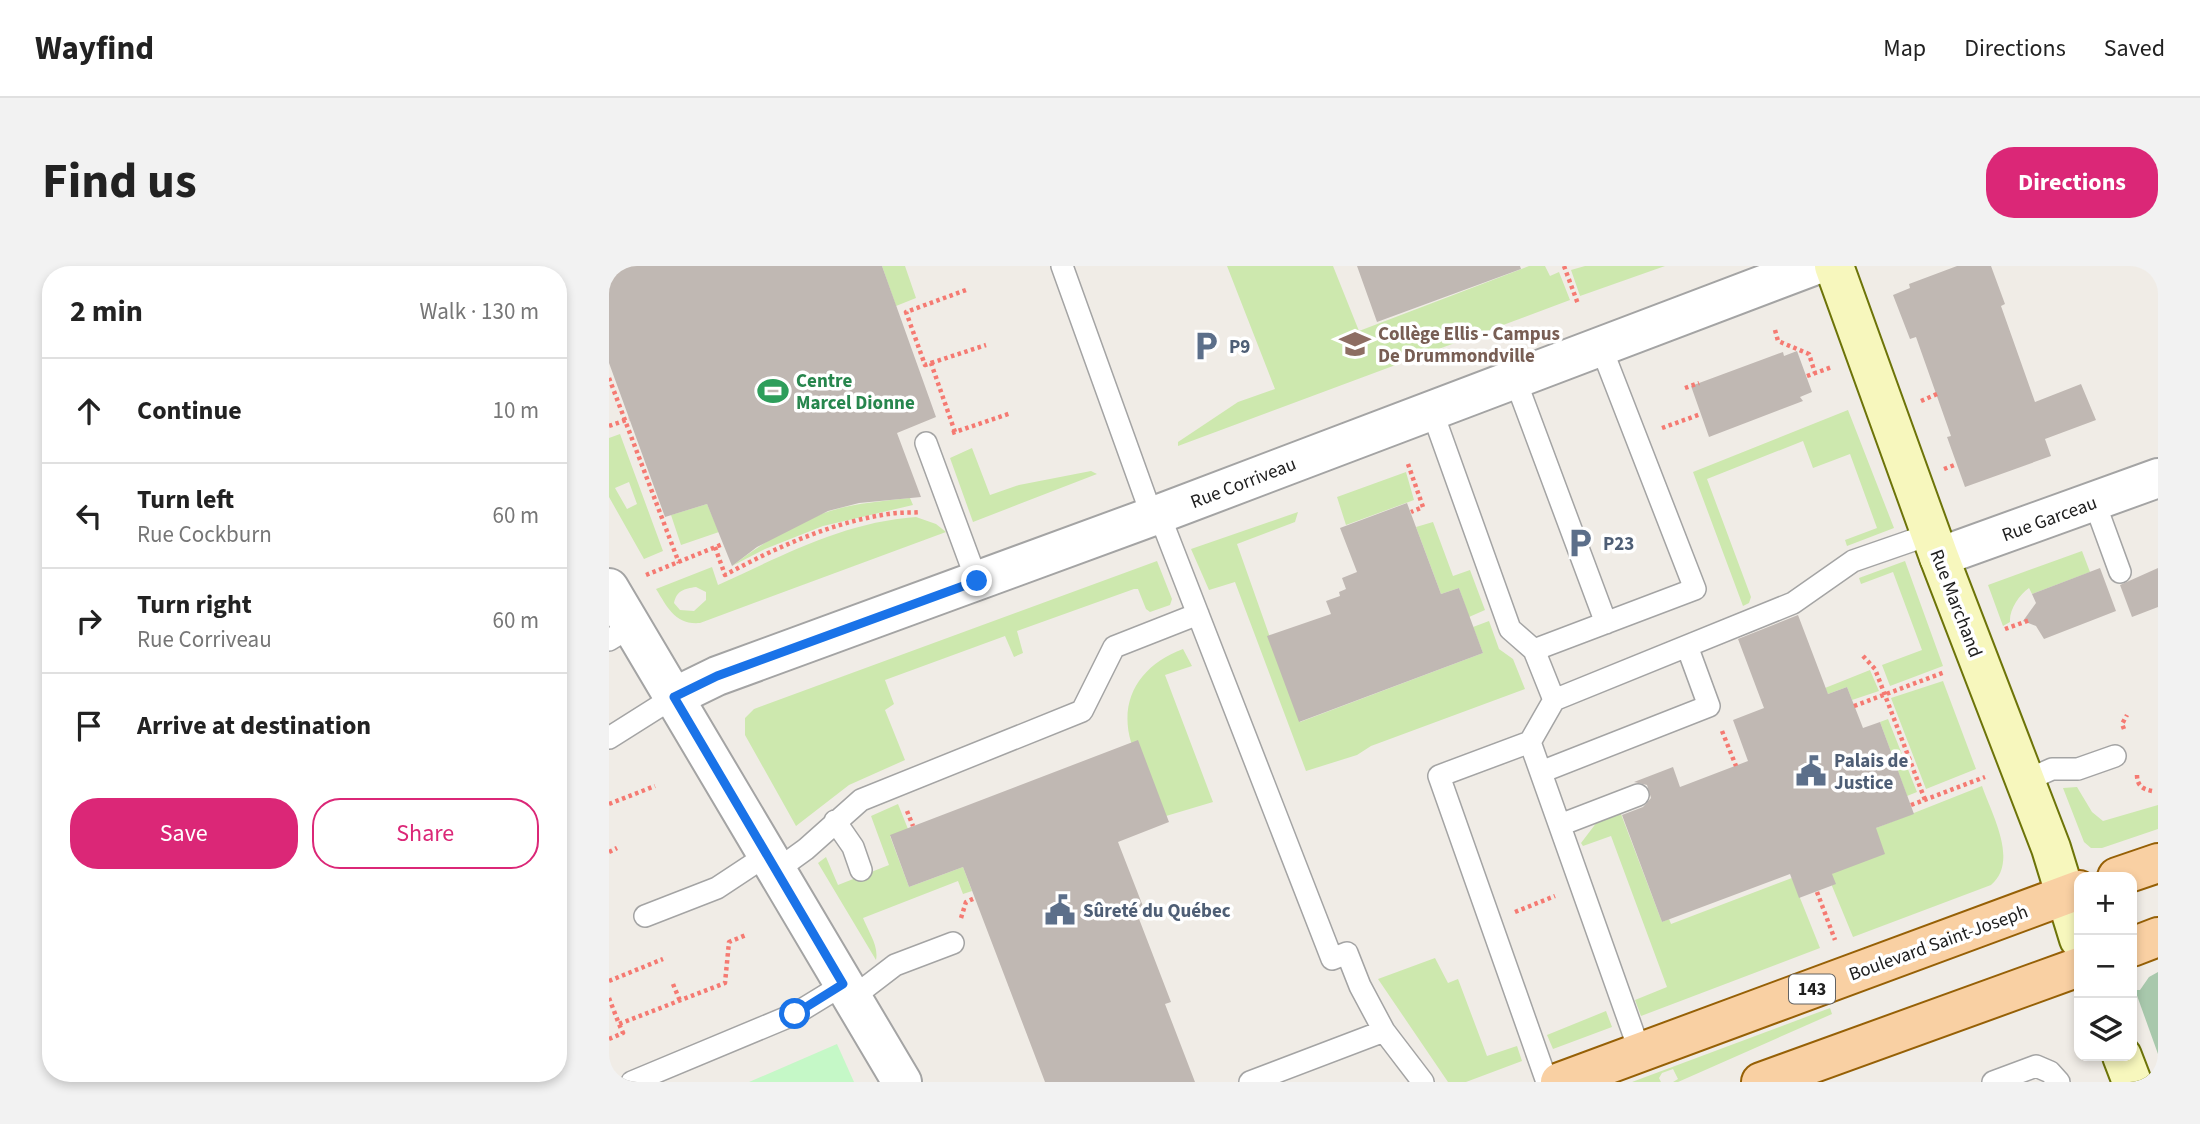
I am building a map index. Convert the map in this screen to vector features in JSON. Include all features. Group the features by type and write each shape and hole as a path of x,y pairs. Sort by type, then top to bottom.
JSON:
{"main road":[{"path":"2132,872 2158,863"},
{"name":"Boulevard Saint-Joseph","path":"1560,1082 2072,892"},
{"path":"2137,945 2158,937"},
{"path":"1761,1082 2074,969"}],"street":[{"name":"Rue Corriveau","path":"674,697 717,676 1156,515 1814,266"},
{"name":"Rue Marchand","path":"1834,266 1935,545 2051,848 2072,892 2078,935"},
{"name":"Rue Garceau","path":"1935,545 2094,502 2158,478"},
{"path":"609,588 620,633 674,697 848,991 897,1080"},
{"path":"2124,1061 2132,1082"}],"lane":[{"path":"1062,266 1156,515 1198,614 1332,959 1347,953 1360,986 1384,1031 1423,1082"},
{"path":"1534,650 1695,589 1601,347"},
{"path":"1515,379 1606,623"},
{"path":"1432,411 1510,629 1534,650 1554,700"},
{"path":"926,443 977,581"},
{"path":"2094,502 2120,572"},
{"path":"1547,1082 1439,776 1530,742 1554,700 1793,603 1853,561 1935,545"},
{"path":"645,916 806,849 861,800 1082,711 1114,647 1198,614"},
{"path":"1541,772 1709,706 1687,646"},
{"path":"609,738 674,697"},
{"path":"1530,742 1640,1052"},
{"path":"2025,781 2052,769 2078,769 2115,756"},
{"path":"1560,825 1638,795"},
{"path":"835,821 853,847 861,870"},
{"path":"632,1082 848,991 895,965 953,943"},
{"path":"1250,1082 1384,1031"},
{"path":"1993,1082 2036,1066 2050,1072 2059,1082"}],"path":[{"path":"1564,266 1578,304"},
{"path":"900,316 966,290"},
{"path":"907,312 955,432"},
{"path":"1775,330 1778,341 1809,354 1815,373"},
{"path":"918,366 986,345"},
{"path":"1807,376 1837,366"},
{"path":"609,378 679,563"},
{"path":"1685,388 1699,383"},
{"path":"1916,403 1937,394"},
{"path":"926,443 1011,413"},
{"path":"1675,424 1701,414"},
{"path":"609,426 627,420"},
{"path":"1408,464 1423,507 1411,512"},
{"path":"715,547 725,575 808,535 890,513 929,511"},
{"path":"645,576 723,544"},
{"path":"2000,631 2030,620"},
{"path":"1863,656 1875,668 1925,800"},
{"path":"1854,706 1948,671"},
{"path":"1709,706 1736,766"},
{"path":"2127,715 2122,724 2129,732"},
{"path":"2141,766 2137,780 2144,790 2152,791"},
{"path":"1911,805 1985,776"},
{"path":"609,804 655,786"},
{"path":"609,852 617,848"},
{"path":"1491,922 1582,886"},
{"path":"1817,892 1837,947"},
{"path":"966,902 975,898"},
{"path":"619,1024 725,983 729,942 745,935"},
{"path":"609,982 663,959"},
{"path":"673,984 680,1001"},
{"path":"609,998 623,1033 609,1039"}],"green space":[{"path":"882,266 905,266 916,298 896,306"},
{"name":"Collège Ellis - Campus De Drummondville","path":"1227,266 1333,266 1359,331 1529,266 1545,266 1550,276 1559,272 1570,300 1178,446 1178,442 1238,402 1275,389"},
{"path":"1585,266 1665,266 1580,296 1571,270"},
{"path":"1848,410 1894,528 1847,546 1845,540 1877,528 1850,454 1813,468 1803,441 1707,479 1751,597 1749,603 1743,606 1693,472"},
{"path":"620,434 663,551 644,559 609,497 609,438","holes":["629,482 637,504 627,509 615,488"]},
{"path":"972,448 990,495 1019,485 1091,471 1097,474 973,522 950,458"},
{"path":"1406,472 1414,500 1346,525 1337,497"},
{"path":"910,498 913,505 823,526 765,549 732,566 779,534 830,511"},
{"path":"707,504 719,532 681,545 671,515"},
{"path":"1298,512 1295,522 1237,544 1300,722 1483,653 1473,627 1489,621 1499,649 1513,659 1525,689 1371,746 1357,755 1306,771 1235,582 1209,590 1191,549"},
{"path":"916,517 936,524 946,532 700,623 678,618 656,589 712,567 718,585 814,542 889,520","holes":["696,587 706,592 706,600 694,611 680,610 674,603 677,595 685,590"]},
{"path":"1433,522 1453,576 1470,570 1485,610 1469,617 1459,588 1441,594 1416,527"},
{"path":"2082,551 2090,572 2032,594 2029,588 2015,603 2010,622 2003,626 1988,585"},
{"path":"1157,561 1172,599 1170,605 1150,612 1146,609 1138,589 1134,589 1017,631 1023,653 1014,657 1005,636 885,680 894,704 885,710 905,760 849,785 796,826 745,735 745,718 754,709"},
{"path":"1905,561 1943,666 1890,686 1882,665 1922,650 1893,572 1861,584 1859,578"},
{"path":"1183,649 1192,666 1165,675 1213,802 1166,816 1134,751 1128,726 1128,711 1131,697 1145,673 1168,655"},
{"path":"1870,670 1879,691 1852,700 1847,687 1828,694 1825,688"},
{"path":"1943,681 1976,769 1926,789 1891,698"},
{"path":"1888,719 1917,792 1907,796 1880,722"},
{"path":"1982,786 1997,824 2003,851 1999,875 1991,885 1853,937 1832,886 1832,874 1876,828"},
{"path":"2077,787 2092,812 2103,821 2158,805 2158,829 2102,848 2091,848 2084,842 2063,788"},
{"path":"898,804 908,829 890,836 909,887 963,867 972,891 963,894 958,881 863,918 875,944 876,960 818,863 826,857 838,885 889,865 871,816"},
{"path":"1621,814 1662,922 1669,919 1671,924 1792,878 1820,948 1641,1016 1635,1000 1667,987 1611,836 1583,846 1581,843 1597,822"},
{"path":"1435,958 1448,983 1458,979 1487,1056 1517,1046 1522,1061 1466,1082 1448,1082 1378,979"},
{"path":"2158,972 2158,1054 2137,996 2137,990 2140,990 2149,977"},
{"path":"1830,1008 1832,1014 1678,1082 1673,1082 1678,1079 1673,1069 1662,1073 1659,1078 1661,1082 1632,1082"},
{"path":"1606,1011 1612,1027 1553,1049 1547,1035"},
{"path":"837,1044 854,1082 749,1082"}],"building":[{"name":"Centre Marcel Dionne","path":"609,266 882,266 936,417 897,433 921,497 859,503 828,511 757,547 732,566 707,504 665,517 609,363"},
{"path":"1357,266 1520,266 1521,269 1377,322"},
{"path":"1957,266 1991,266 2005,304 2001,306 2035,402 2081,384 2096,420 2045,439 2051,456 1965,487 1947,437 1951,436 1916,337 1910,339 1893,295 1910,288 1909,284"},
{"path":"1797,351 1812,392 1800,397 1803,401 1709,437 1691,386 1783,352 1784,356"},
{"path":"1407,503 1441,594 1459,588 1483,653 1299,722 1267,636 1331,614 1326,601 1340,596 1339,592 1346,589 1342,578 1357,572 1340,528"},
{"path":"2100,568 2116,611 2044,639 2036,626 2023,621 2036,603 2032,594"},
{"path":"2158,568 2158,607 2132,617 2120,585"},
{"name":"Palais de Justice","path":"1798,615 1828,694 1847,687 1863,728 1880,722 1914,814 1876,828 1885,854 1832,874 1836,884 1799,898 1790,874 1662,922 1622,815 1643,807 1651,798 1647,785 1634,782 1673,767 1680,787 1748,761 1733,720 1764,708 1738,639"},
{"name":"Sûreté du Québec","path":"1138,740 1169,822 1118,842 1144,909 1136,911 1171,1002 1165,1004 1195,1082 1045,1082 963,867 909,887 890,835"}],"place":[{"name":"Collège Ellis - Campus De Drummondville","path":"1355,344"},
{"name":"P9","path":"1206,346"},
{"name":"Centre Marcel Dionne","path":"773,391"},
{"name":"P23","path":"1580,543"},
{"name":"Palais de Justice","path":"1811,771"},
{"name":"Sûreté du Québec","path":"1060,910"}],"route":[{"path":"795,1014 843,984 674,697 717,676 977,581"}]}
